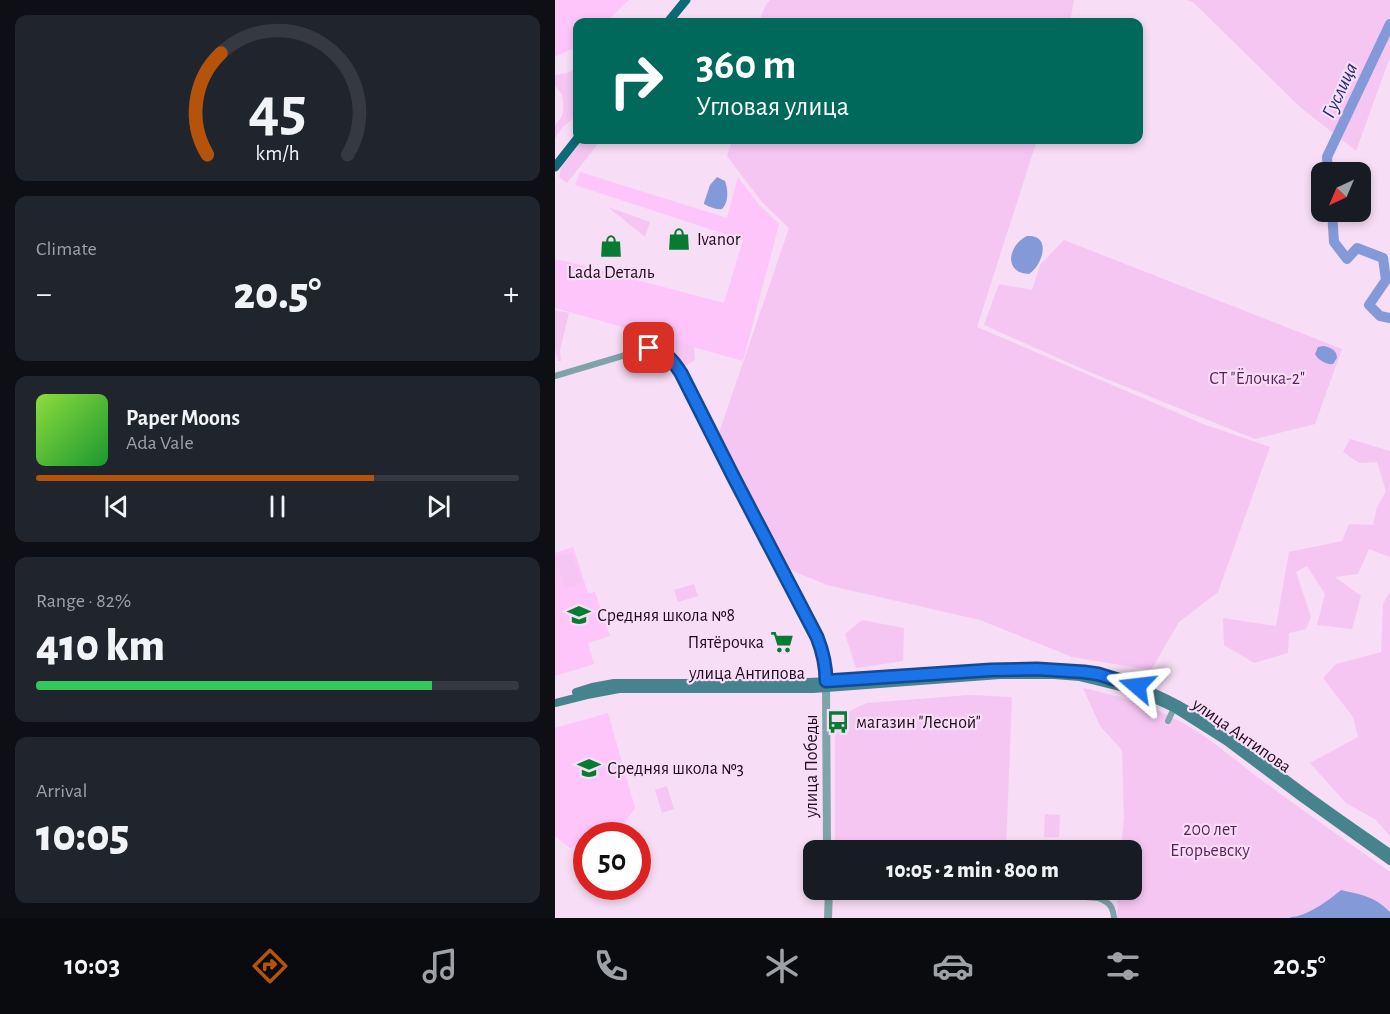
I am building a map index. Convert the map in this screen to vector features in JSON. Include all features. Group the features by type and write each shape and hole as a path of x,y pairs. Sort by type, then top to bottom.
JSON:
{"main road":[{"path":"671,18 686,0"},
{"path":"555,167 573,143"},
{"name":"улица Антипова","path":"555,704 619,689 813,689 826,685 991,670 1037,669 1084,672 1127,682 1162,695 1207,720 1390,853"},
{"name":"улица Антипова","path":"555,698 614,683 826,685 981,676 1080,677 1121,687 1175,708 1226,741 1390,861"}],"street":[{"path":"555,376 649,348 661,351 670,358 681,373 817,637 826,666 826,685"},
{"name":"улица Победы","path":"826,685 827,840"},
{"path":"1168,721 1175,708"},
{"path":"828,918 829,900"},
{"path":"1102,900 1112,907 1114,918"}],"shaded area":[{"path":"555,0 629,0 610,18 573,18 573,51 571,49 555,57"},
{"path":"580,172 727,218 738,177 758,204 779,224 743,361 555,308 555,260 724,303 743,240 575,185"},
{"name":"Средняя школа №8","path":"573,547 588,593 595,592 610,636 588,643 594,664 555,676 555,553"},
{"name":"Средняя школа №3","path":"608,713 635,808 625,822 573,822 573,847 570,848 555,836 555,728"}],"green space":[{"path":"770,0 1074,0 1071,18 760,18"},
{"path":"1187,0 1390,0 1390,57 1356,151 1300,107 1193,2"},
{"path":"573,70 573,118 555,138 555,125 563,112 563,101 562,94 555,86 555,75"},
{"path":"579,144 598,144 567,183 559,177 561,167"},
{"path":"731,144 1036,144 977,327 1203,424 1270,447 1218,592 1179,622 1151,670 1072,657 980,620 827,585 788,569 718,436 789,228 761,201 727,156"},
{"path":"608,207 650,222 645,237"},
{"name":"СТ \"Ёлочка-2\"","path":"1064,240 1342,349 1315,424 1255,439 1087,371 984,325 999,284 1032,290 1040,265"},
{"path":"555,310 569,313 560,350 561,361 558,361 555,349"},
{"path":"652,335 694,346 695,360 684,367 669,351 647,345 647,338"},
{"path":"1350,439 1390,451 1390,557 1369,549 1358,574 1335,577 1361,596 1352,629 1317,625 1325,594 1307,566 1296,572 1311,617 1306,629 1289,633 1288,653 1254,663 1224,645 1223,618 1276,626 1289,552 1342,541 1349,524 1373,525 1377,507 1386,491 1377,462 1359,463 1343,452"},
{"path":"571,552 582,583 565,589 555,557"},
{"path":"694,584 698,596 678,602 674,590"},
{"path":"1390,591 1390,836 1376,820 1346,803 1310,763 1358,737 1353,717 1323,678 1336,664 1381,652 1383,604"},
{"path":"862,620 904,628 903,661 856,668 845,634"},
{"name":"200 лет Егорьевску","path":"1083,688 1144,705 1173,718 1210,740 1390,872 1390,918 1117,918 1118,900 1142,900 1142,840 1122,840 1124,818 1122,750 1100,726"},
{"path":"969,695 1012,697 1006,840 835,840 835,736 846,715 867,703"},
{"path":"667,786 674,809 662,813 655,790"},
{"path":"1045,814 1060,815 1059,837 1044,837"}],"water":[{"path":"717,177 725,181 727,188 727,199 722,209 715,209 704,204 710,185"},
{"path":"1027,236 1040,240 1043,251 1038,264 1029,274 1015,269 1011,258 1016,246"},
{"path":"1324,346 1336,353 1337,358 1333,364 1323,362 1315,354 1318,347"},
{"path":"1341,890 1373,899 1390,912 1390,918 1290,918 1310,911"}],"waterway":[{"name":"Гуслица","path":"1327,162 1327,157 1390,24"},
{"name":"Гуслица","path":"1333,222 1334,242 1347,259 1357,248 1383,258 1386,280 1369,305 1380,316 1390,318"}],"place":[{"name":"Ivanor","path":"679,239"},
{"name":"Lada Dеталь","path":"611,246"},
{"name":"Средняя школа №8","path":"579,615"},
{"name":"Пятёрочка","path":"782,642"},
{"name":"магазин \"Лесной\"","path":"838,722"},
{"name":"Средняя школа №3","path":"589,768"}],"route":[{"path":"649,348 661,351 670,358 681,373 817,637 826,666 826,681 991,670 1059,669 1098,674 1137,686"}]}
